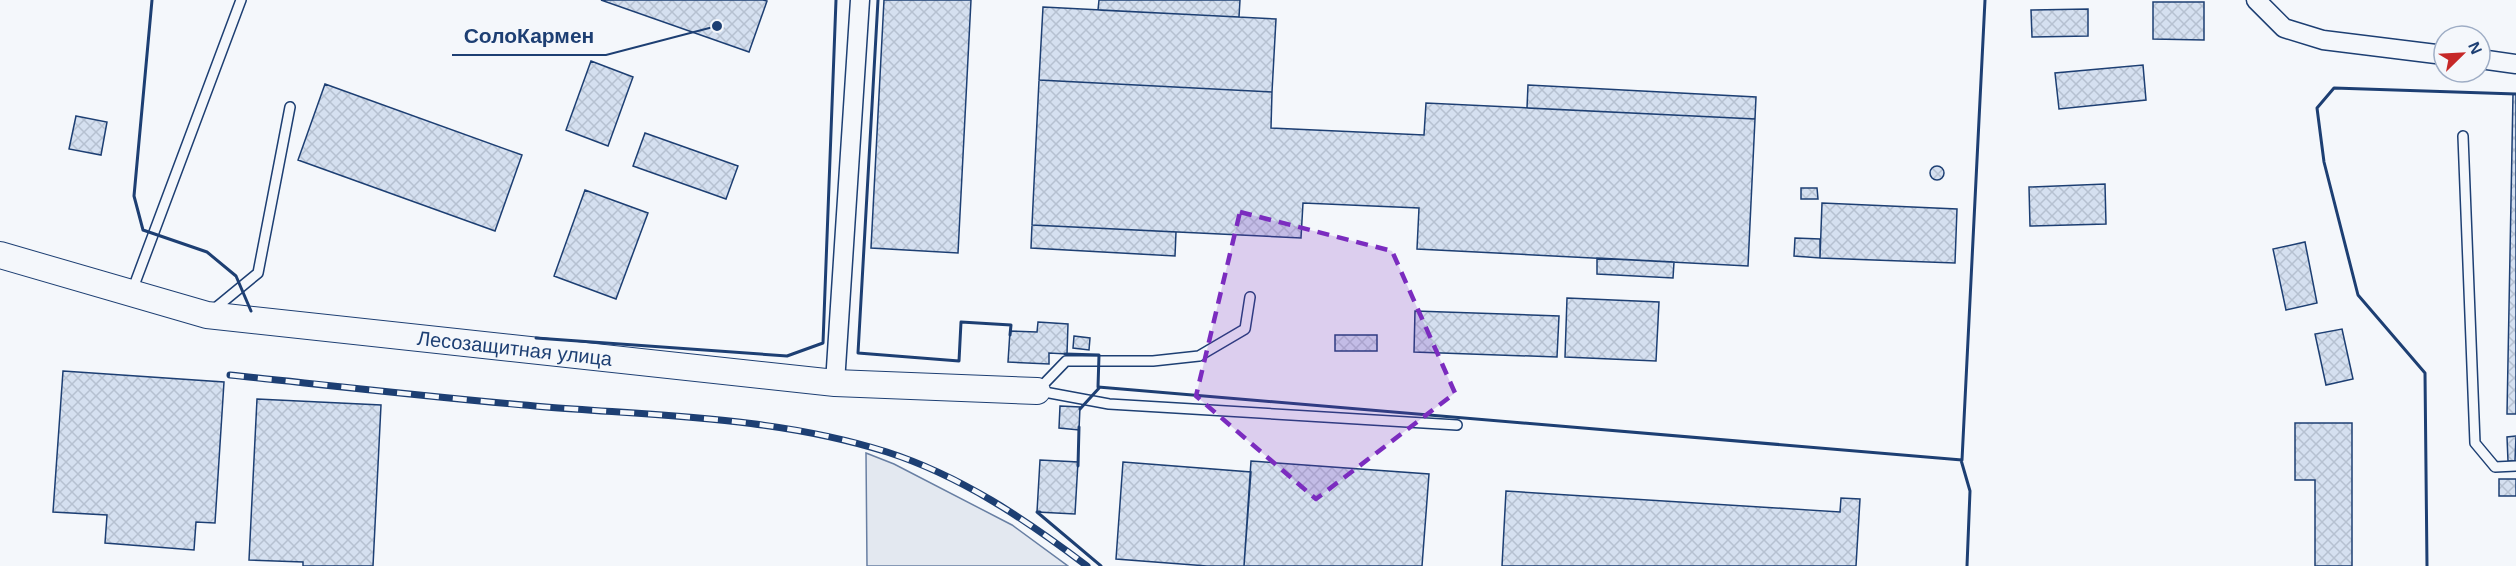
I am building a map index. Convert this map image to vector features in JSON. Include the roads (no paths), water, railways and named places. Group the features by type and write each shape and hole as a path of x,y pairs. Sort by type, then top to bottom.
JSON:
{"street":[{"path":"835,383 860,0"},
{"path":"2256,0 2284,28 2322,40 2432,54"},
{"path":"2492,61 2516,64"},
{"name":"Лесозащитная улица","path":"0,255 207,315 835,383 1037,391"}],"lane":[{"path":"131,293 241,0"},
{"path":"207,315 258,273 290,107"},
{"path":"2463,136 2475,443 2495,467 2516,466"},
{"path":"1037,391 1066,361 1153,361 1199,356 1245,329 1250,297"},
{"path":"1037,391 1109,404 1457,425"}],"railway":[{"path":"230,375 546,407 718,420 803,431 845,440 914,462 966,486 992,500 1087,566"}],"place":[{"name":"СолоКармен","path":"717,26"}]}
